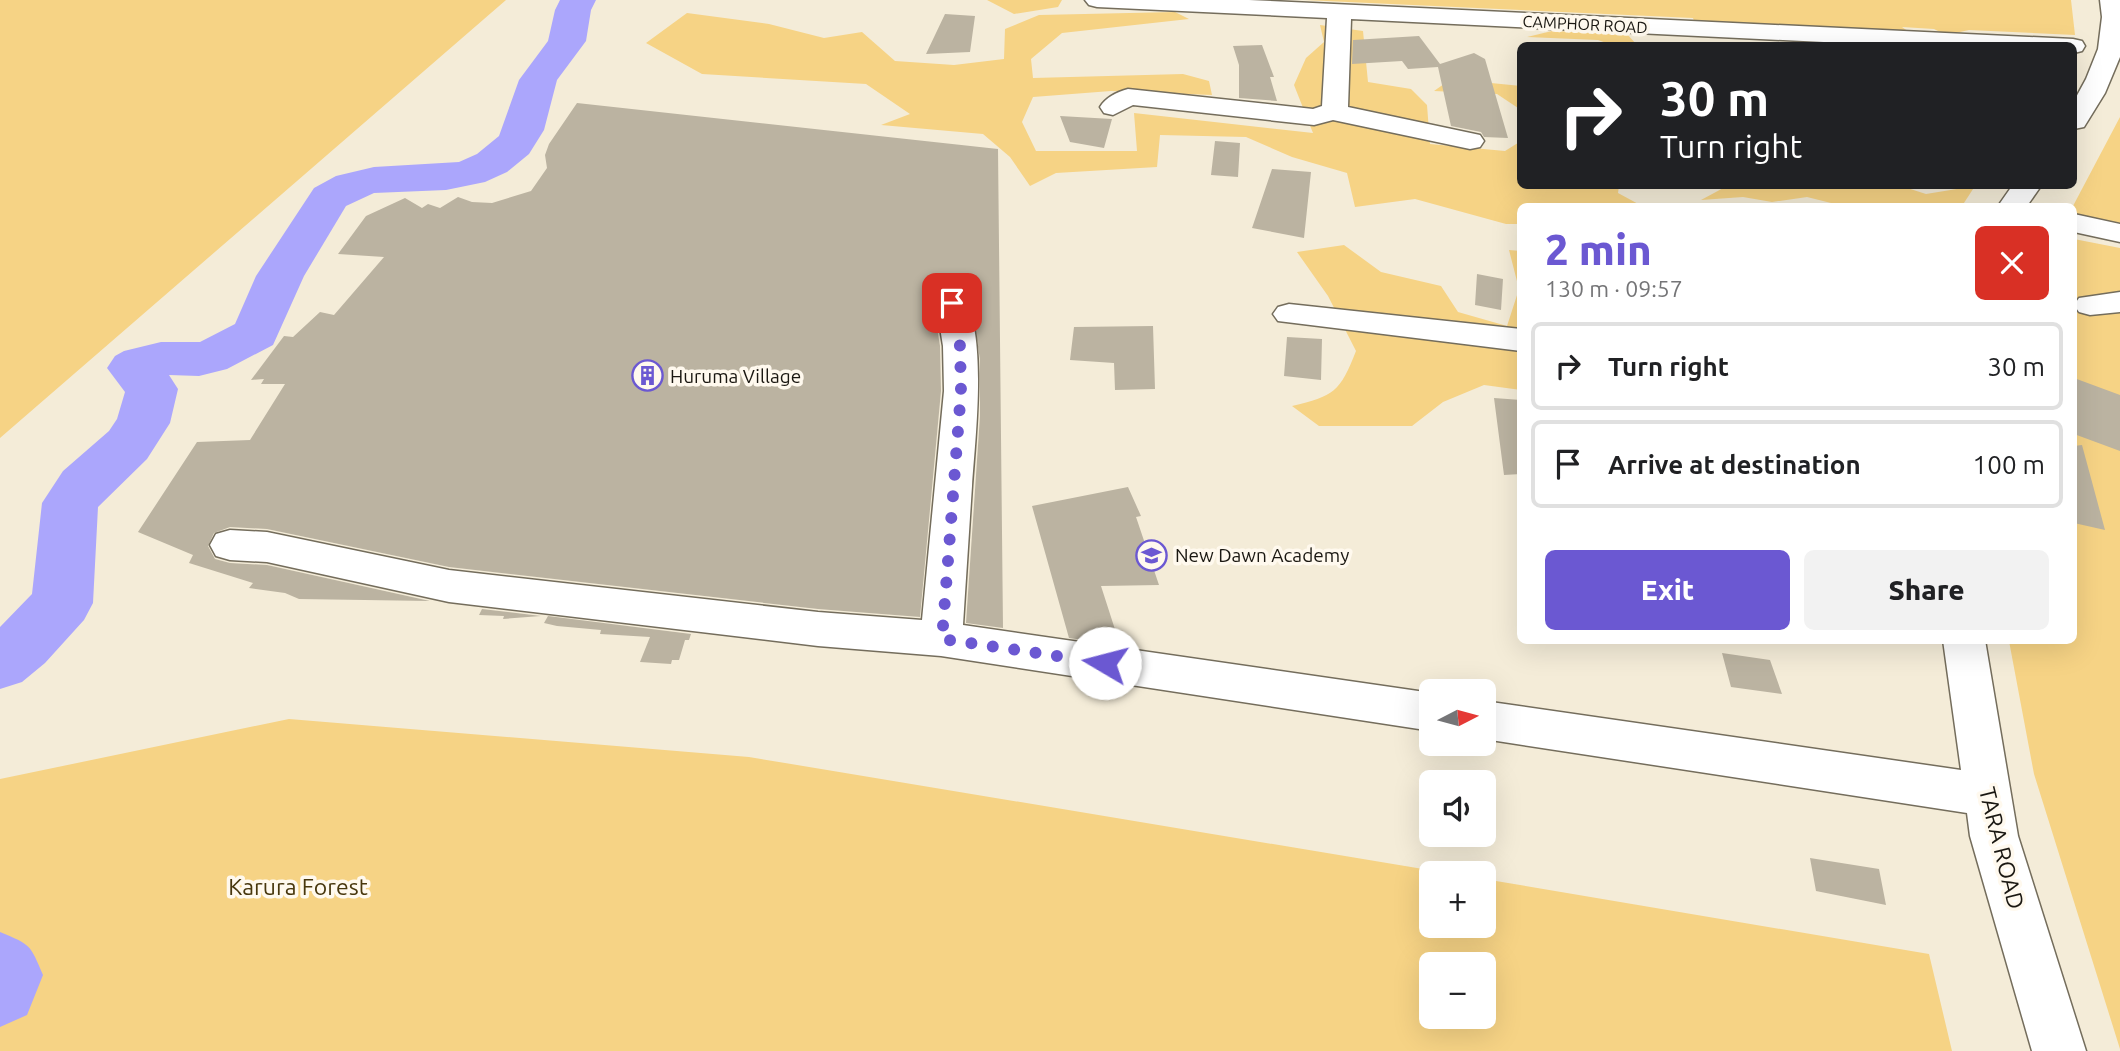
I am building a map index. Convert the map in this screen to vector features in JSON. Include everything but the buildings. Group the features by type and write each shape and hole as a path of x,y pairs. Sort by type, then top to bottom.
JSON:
{"street":[{"name":"CAMPHOR ROAD","path":"1097,0 1339,13 1583,12 1720,20 1799,39 1916,42"},
{"path":"2077,117 2091,96 2114,47 2112,0"},
{"path":"1335,111 1339,13"},
{"name":"CAMPHOR ROAD","path":"2077,46 2114,47"},
{"path":"1113,107 1128,97 1314,117 1335,111 1346,116 1470,141"},
{"path":"2077,224 2120,233"},
{"path":"942,639 961,391 960,346 952,303"},
{"path":"1289,314 1517,340"},
{"path":"230,545 267,547 449,586 818,629 942,639 1419,710"},
{"name":"TARA ROAD","path":"1965,644 1994,836 2059,1051"},
{"path":"1496,722 1987,795"}],"green space":[{"path":"0,0 506,0 0,438"},
{"path":"987,0 1062,0 1058,7 1014,14"},
{"path":"1305,0 2071,0 2075,35 1969,30 1946,35 1934,29 1902,27 1923,42 1816,42 1747,27 1695,24 1693,18"},
{"path":"1175,12 1189,19 1062,33 1031,59 1033,78 1183,74 1209,81 1212,95 1111,91 1033,97 1022,122 1036,151 1137,151 1134,113 1313,133 1294,85 1306,58 1324,42 1320,25 1363,31 1368,82 1411,89 1427,105 1430,144 1505,151 1517,144 1517,189 1619,189 1618,193 1636,203 1517,203 1517,224 1506,224 1415,199 1355,207 1347,173 1292,157 1246,137 1160,135 1157,167 1056,173 1030,186 1010,157 983,134 881,125 910,114 866,84 702,74 646,43 687,13 769,24 824,38 862,32 895,61 954,65 1004,59 1005,29 1039,15"},
{"path":"1552,31 1627,34 1634,42 1604,42 1527,37"},
{"path":"1451,79 1517,86 1517,107 1497,94 1434,91"},
{"path":"2120,117 2120,226 2077,217 2077,203 2075,203"},
{"path":"1721,189 1910,189 1926,194 1973,189 1964,203 1831,203 1807,197 1772,202 1743,197 1701,200"},
{"path":"2077,240 2120,248 2120,1049 2034,774 2010,644 2077,644"},
{"path":"1344,245 1381,272 1441,286 1458,312 1507,326 1517,295 1517,389 1484,385 1443,402 1412,426 1319,426 1292,406 1317,399 1334,390 1340,384 1356,351 1328,296 1297,252"},
{"path":"1509,250 1517,251 1517,281"},
{"name":"Karura Forest","path":"289,719 749,757 1419,868 1419,938 1496,938 1496,881 1929,954 1952,1051 0,1051 0,779"}],"waterway":[{"path":"0,663 23,645 62,603 70,503 83,486 128,445 143,423 152,389 133,368 161,358 209,357 255,334 280,276 329,197 351,185 374,180 446,177 470,173 492,163 514,145 524,130 538,80 567,41 573,10 578,0"},
{"path":"0,970 5,975 0,988"}],"place":[{"name":"Huruma Village","path":"647,376"},
{"name":"New Dawn Academy","path":"1152,555"}],"route":[{"path":"952,303 962,368 942,639 1105,663"}]}
